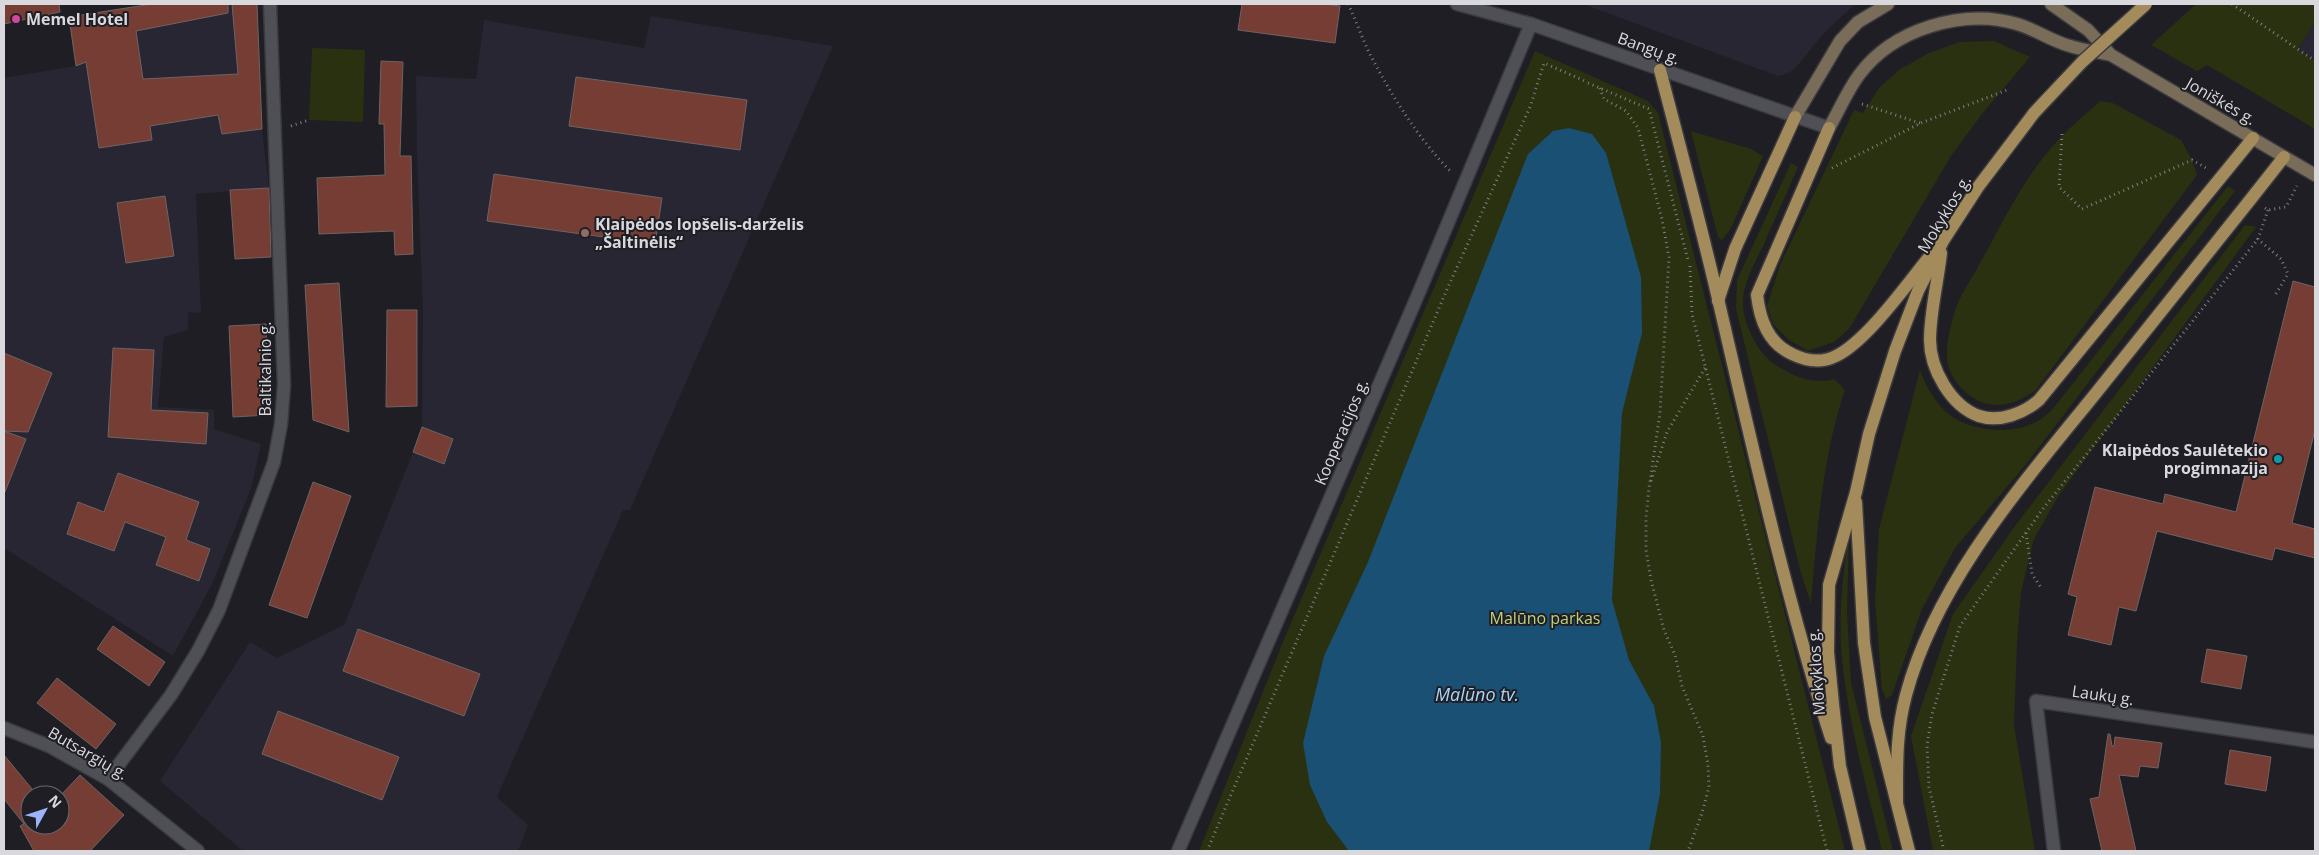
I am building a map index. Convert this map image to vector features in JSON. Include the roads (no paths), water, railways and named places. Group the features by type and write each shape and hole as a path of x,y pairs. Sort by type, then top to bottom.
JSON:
{"main road":[{"path":"1718,301 1735,249 1795,116 1840,41 1858,22 1888,4"},
{"name":"Joniškės g.","path":"2051,4 2088,30 2111,55 2315,174"},
{"name":"Mokyklos g.","path":"1860,851 1840,766 1828,652 1829,585 1856,492 1869,434 1895,351 1918,291 1943,241 1978,187 2034,113 2082,62 2146,4"},
{"name":"Joniškės g.","path":"1829,128 1860,74 1885,51 1924,28 1955,20 1990,18 2018,24 2069,46 2111,55"},
{"path":"1660,70 1796,620 1808,666 1840,766"},
{"path":"1829,128 1757,295 1760,315 1769,336 1783,350 1804,360 1820,361 1836,356 1862,338 1943,241"},
{"path":"1943,241 1930,341 1936,373 1951,394 1965,408 1980,416 2014,415 2028,410 2039,400 2252,138"},
{"path":"1897,802 1898,728 1906,692 1935,617 1968,558 2056,443 2284,157"},
{"name":"Mokyklos g.","path":"1856,492 1864,643 1875,716 1909,851"}],"street":[{"name":"Baltikalnio g.","path":"108,779 171,695 198,651 218,610 274,462 281,424 284,385 270,4"},
{"name":"Bangų g.","path":"1457,4 1531,24 1829,128"},
{"name":"Kooperacijos g.","path":"1178,851 1416,299 1531,24"},
{"name":"Laukų g.","path":"2054,851 2036,701 2315,742"},
{"name":"Butsargių g.","path":"4,728 49,746 108,779 198,851"}],"water":[{"name":"Malūno tv.","path":"1569,128 1592,134 1606,153 1641,277 1642,333 1622,413 1612,600 1629,660 1654,706 1661,742 1660,794 1649,851 1349,851 1327,822 1310,785 1303,743 1324,656 1368,562 1528,154 1553,131"}],"place":[{"name":"Memel Hotel","path":"16,19"},
{"name":"Klaipėdos lopšelis-darželis „Šaltinėlis“","path":"585,233"},
{"name":"Klaipėdos Saulėtekio progimnazija","path":"2278,459"}],"park label":[{"name":"Malūno parkas","path":"1545,618"}]}
